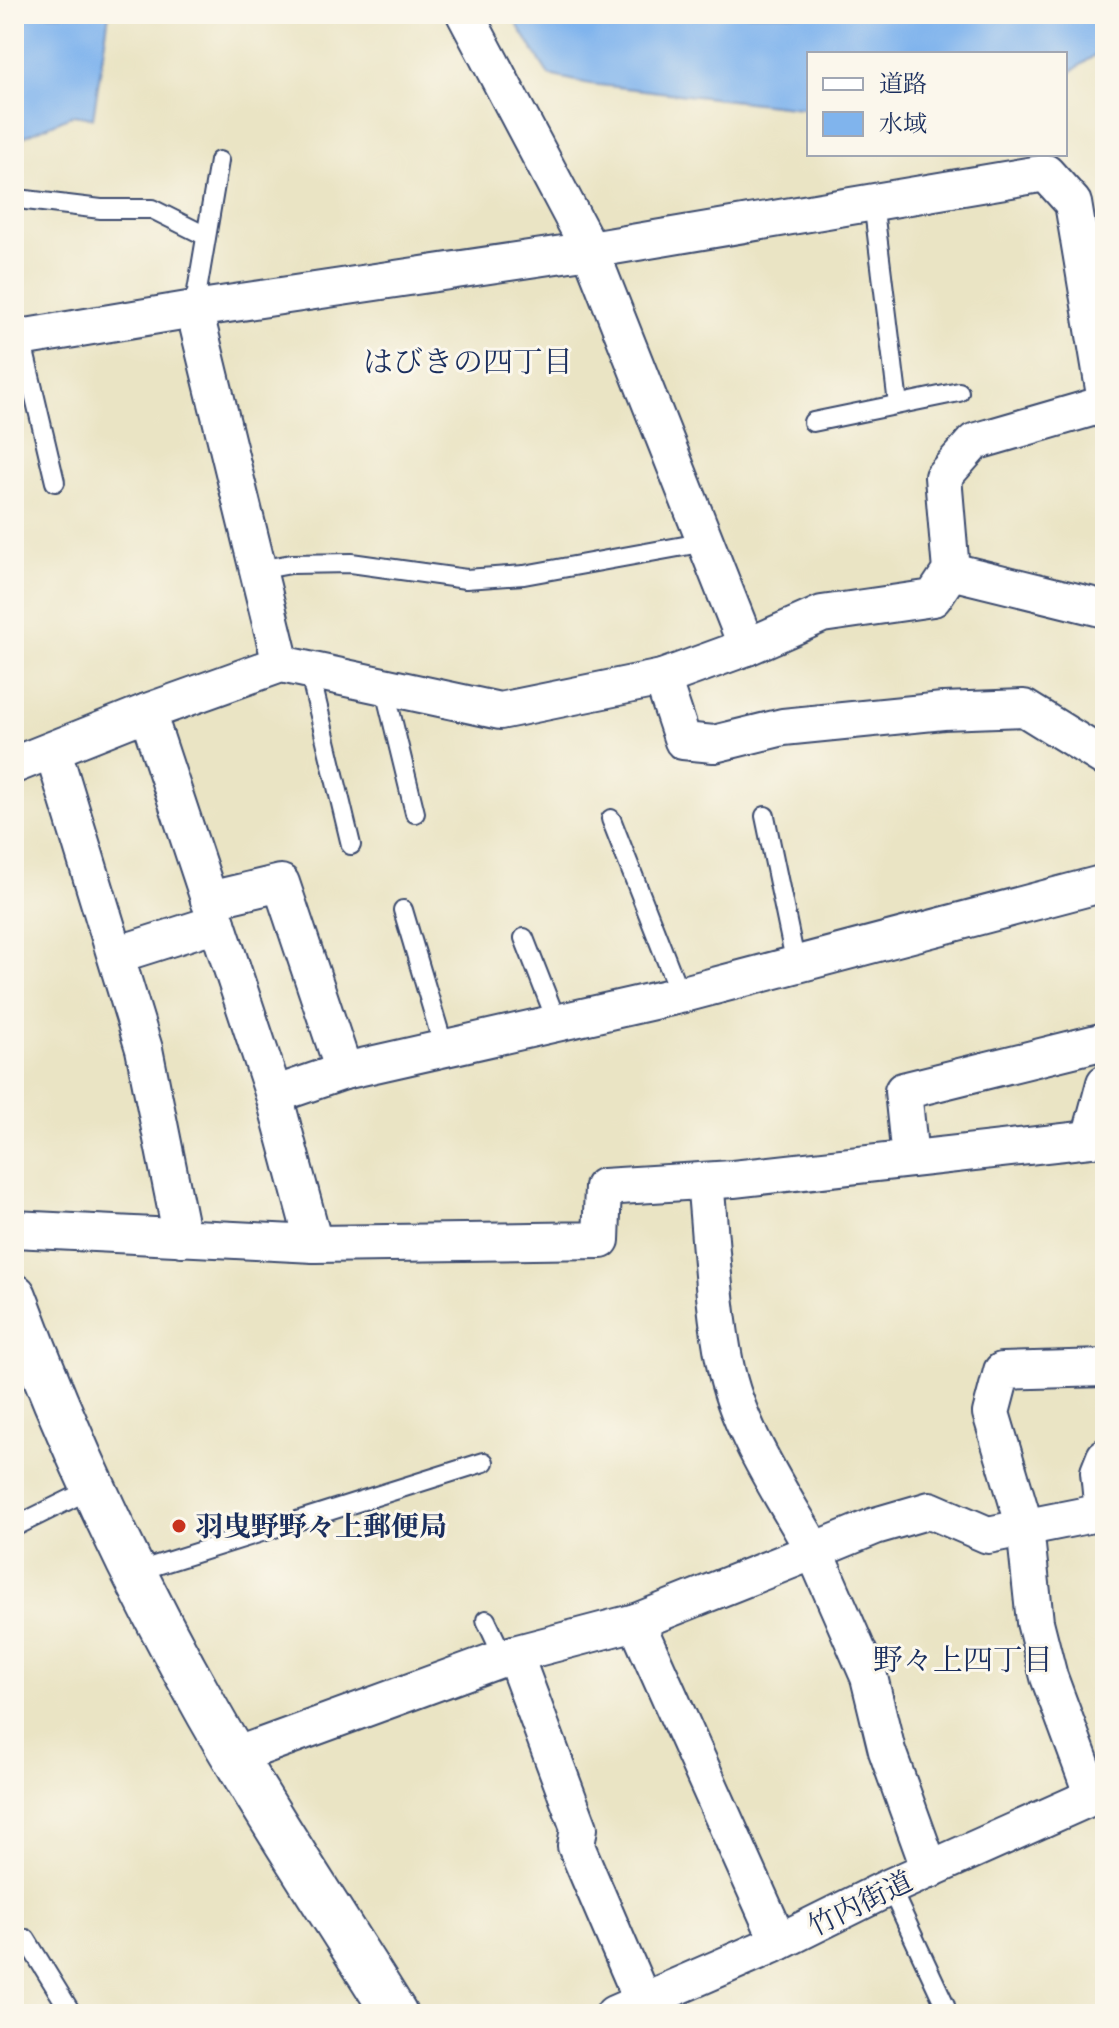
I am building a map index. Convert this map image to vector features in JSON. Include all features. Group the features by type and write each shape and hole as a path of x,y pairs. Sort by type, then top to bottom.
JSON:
{"street":[{"path":"465,14 590,250 747,647"},
{"path":"18,339 194,309 590,250 1046,173 1073,203 1105,395"},
{"path":"194,309 258,570 295,667"},
{"path":"14,765 147,712 295,667 500,711 662,678 747,647 822,614 933,598 951,571 943,477 974,442 1105,404"},
{"path":"951,571 1105,609"},
{"path":"662,678 683,741 714,744 783,727 943,711 1024,708 1105,758"},
{"path":"147,712 274,1095 314,1244"},
{"path":"53,751 144,1049 182,1238"},
{"path":"116,955 281,883 344,1071"},
{"path":"274,1095 344,1071 680,995 1105,883"},
{"path":"910,1159 903,1091 1105,1041"},
{"path":"14,1229 314,1244 601,1240 603,1187 705,1181 1097,1138 1105,1083"},
{"path":"705,1181 725,1366 749,1436 814,1551 869,1677 887,1751 930,1870"},
{"path":"14,1296 46,1384 135,1572 209,1714 395,2014"},
{"path":"1099,1794 1049,1677 1035,1622 1025,1527 991,1413 1002,1371 1105,1368"},
{"path":"235,1756 509,1656 636,1622 875,1526 930,1510 988,1535 1103,1512 1099,1472 1105,1457"},
{"path":"636,1622 779,1942"},
{"path":"509,1656 579,1828 576,1846 628,2008"},
{"name":"竹内街道","path":"628,2008 1099,1794"}],"lane":[{"path":"194,309 219,161"},
{"path":"26,200 101,209 152,209 206,236"},
{"path":"873,202 898,404"},
{"path":"18,339 55,482"},
{"path":"813,422 959,392"},
{"path":"258,570 291,564 351,563 466,579 524,575 706,542"},
{"path":"295,667 351,845"},
{"path":"384,686 415,813"},
{"path":"765,816 796,965"},
{"path":"611,819 680,995"},
{"path":"403,910 444,1048"},
{"path":"524,938 557,1022"},
{"path":"135,1572 484,1462"},
{"path":"14,1527 95,1487"},
{"path":"486,1620 509,1656"},
{"path":"890,1887 945,2005"},
{"path":"26,1939 72,2014"}],"water":[{"path":"14,14 109,14 93,118 73,115 14,141"},
{"path":"530,14 1105,14 1105,48 1067,75 1067,52 807,52 807,109 590,84 549,75 516,23"}],"place":[{"name":"羽曳野野々上郵便局","path":"179,1526"}],"district":[{"name":"はびきの四丁目","path":"468,362"},
{"name":"野々上四丁目","path":"963,1660"}]}
